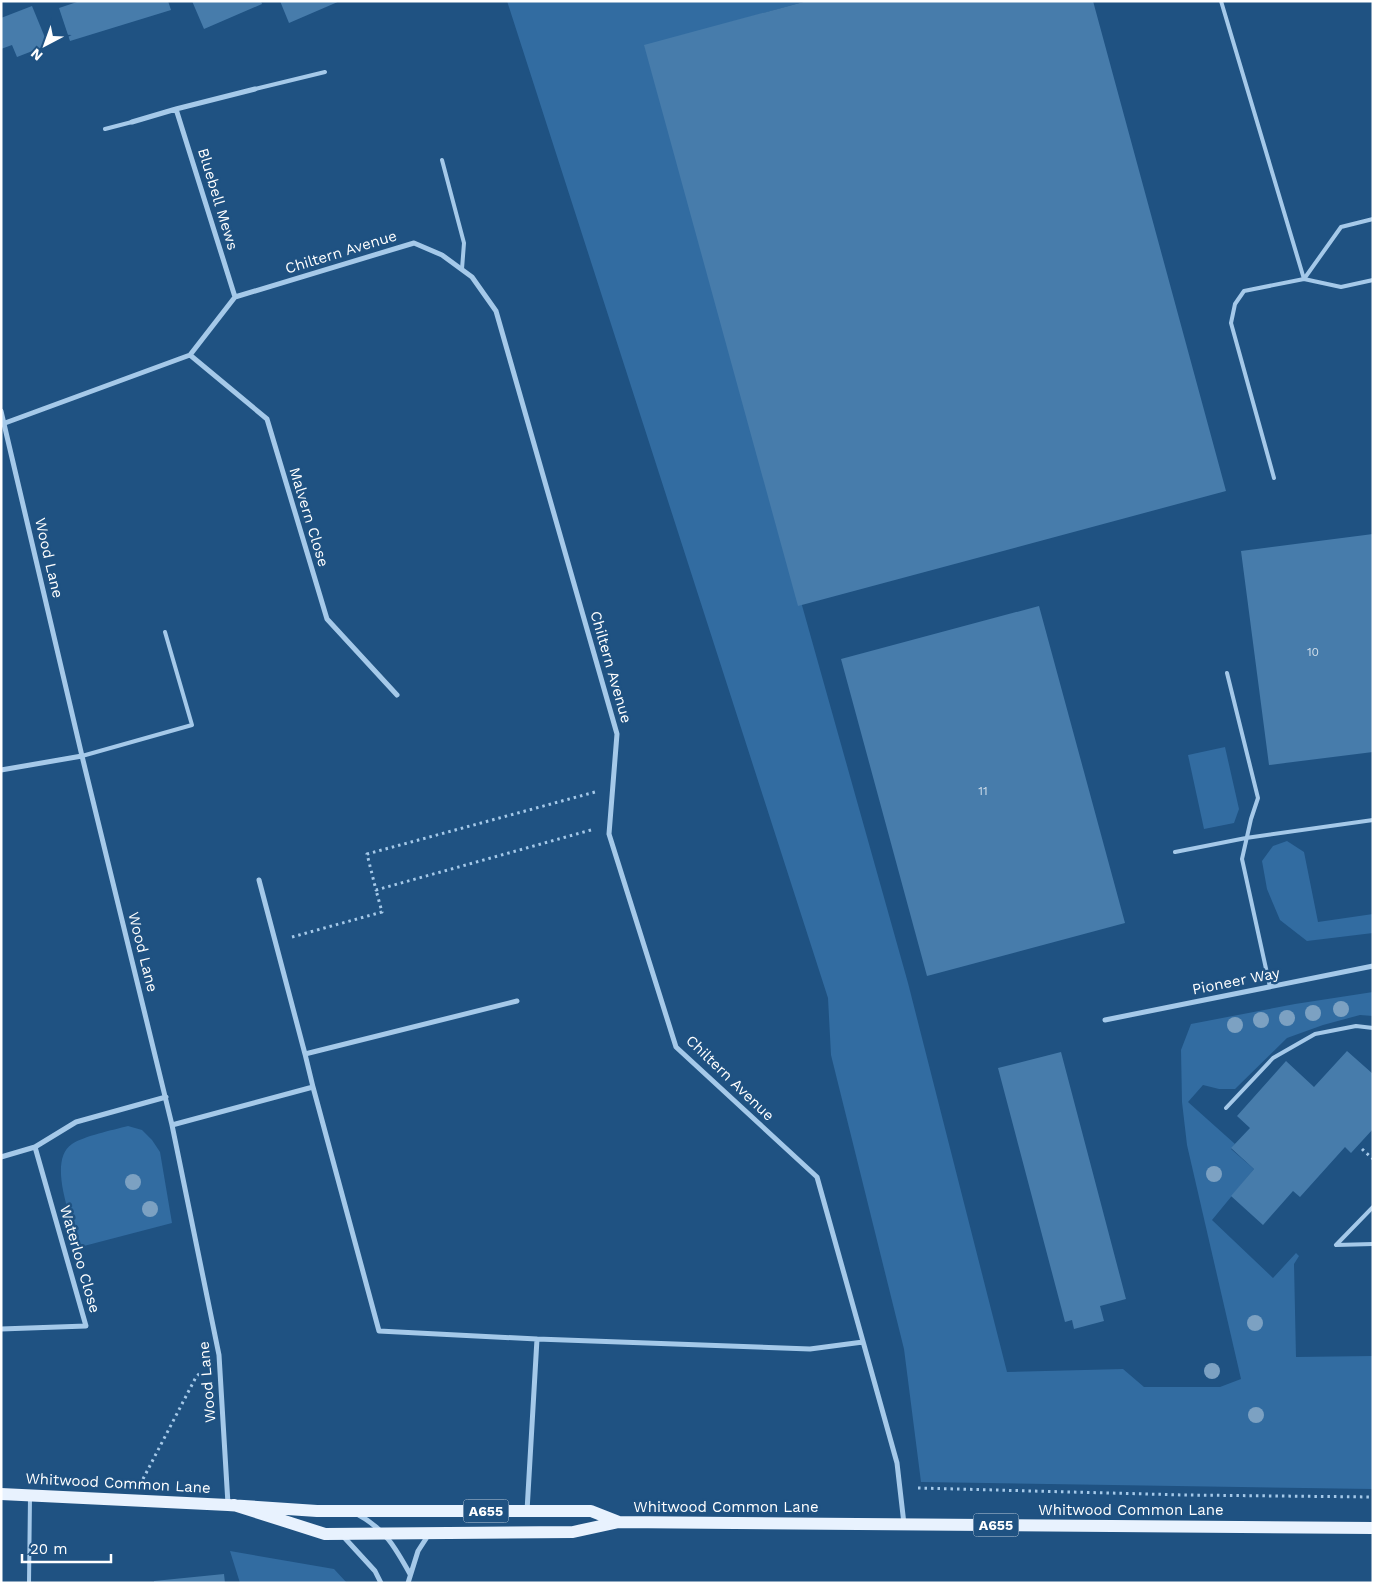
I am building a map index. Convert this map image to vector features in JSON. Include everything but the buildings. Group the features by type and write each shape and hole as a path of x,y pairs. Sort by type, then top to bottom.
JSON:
{"main road":[{"name":"Whitwood Common Lane","path":"1,1494 317,1511 591,1511 619,1522"},
{"name":"Whitwood Common Lane","path":"231,1505 324,1534 573,1532 619,1522 1373,1528"}],"street":[{"path":"132,122 254,89"},
{"name":"Bluebell Mews","path":"176,109 235,297"},
{"name":"Chiltern Avenue","path":"235,297 414,243 442,255 462,269 472,278 496,311 617,734 609,834 676,1048 817,1177 897,1463 904,1524"},
{"path":"5,424 190,355 235,297"},
{"name":"Malvern Close","path":"190,355 267,418 327,619 397,695"},
{"name":"Wood Lane","path":"1,411 82,756 166,1096 219,1355 231,1505"},
{"path":"1,770 82,756"},
{"path":"258,880 379,1331 810,1349 863,1342"},
{"name":"Pioneer Way","path":"1105,1020 1373,966"},
{"path":"305,1054 517,1001"},
{"path":"172,1125 313,1087"},
{"path":"1,1157 35,1147 76,1122 166,1096"},
{"name":"Waterloo Close","path":"1,1329 86,1326 35,1147"},
{"path":"527,1511 536,1339"},
{"path":"350,1511 369,1520 381,1529 397,1551 410,1574"},
{"path":"408,1583 418,1551 429,1533"},
{"path":"341,1534 375,1571 381,1583"}],"lane":[{"path":"1221,1 1304,279"},
{"path":"254,89 325,72"},
{"path":"105,129 132,122"},
{"path":"442,160 464,243 462,269"},
{"path":"1304,279 1341,228 1373,219"},
{"path":"1274,478 1231,323 1235,304 1244,291 1304,279 1341,287 1373,280"},
{"path":"82,756 192,725 165,632"},
{"path":"1227,674 1258,798 1242,859 1270,987"},
{"path":"1175,852 1246,838 1373,820"},
{"path":"1226,1108 1273,1058 1315,1034 1356,1026 1373,1028"},
{"path":"1373,1207 1336,1245 1373,1244"},
{"path":"29,1583 30,1495"}],"path":[{"path":"275,941 382,912 367,854 612,788"},
{"path":"376,890 610,825"},
{"path":"1362,1149 1373,1159"},
{"path":"132,1500 196,1377 219,1355"},
{"path":"900,1488 1185,1495 1373,1497"}],"shaded area":[{"path":"507,1 807,1 645,46 908,983 1007,1372 1123,1369 1144,1387 1220,1387 1241,1379 1187,1145 1182,1102 1181,1050 1191,1024 1295,1004 1373,992 1373,1016 1360,1015 1323,1025 1287,1038 1235,1089 1219,1089 1203,1085 1188,1102 1235,1144 1231,1149 1254,1169 1212,1220 1273,1278 1296,1253 1299,1256 1294,1264 1296,1357 1373,1356 1373,1489 921,1482 904,1349 831,1055 828,998"},
{"path":"1225,747 1239,809 1234,823 1204,829 1188,755"},
{"path":"1287,841 1304,852 1318,922 1373,914 1373,933 1307,941 1280,920 1267,889 1262,861 1273,846"},
{"path":"128,1126 142,1130 160,1152 172,1223 80,1247 61,1178 61,1164 65,1152 72,1144 84,1138"},
{"path":"230,1551 334,1569 347,1583 240,1583"}]}
